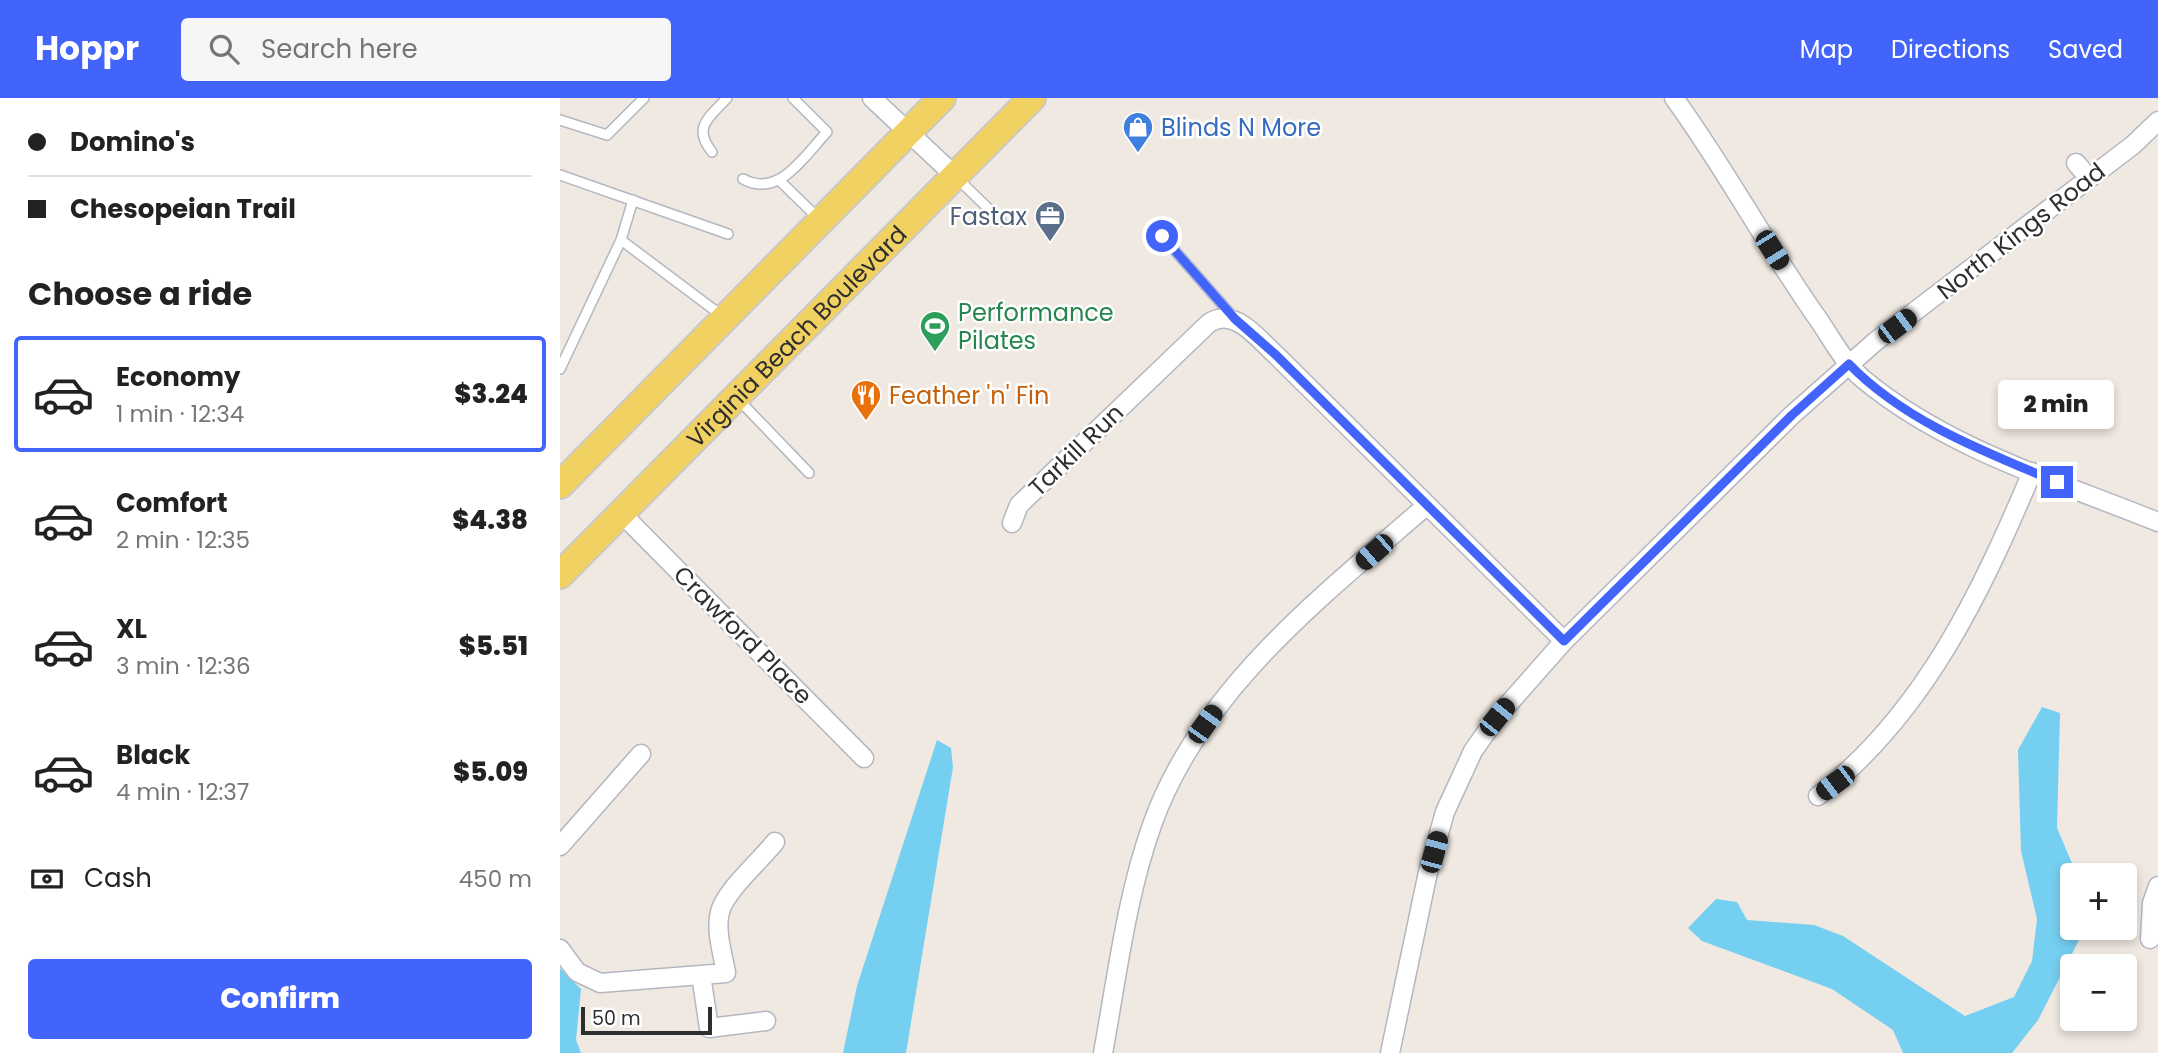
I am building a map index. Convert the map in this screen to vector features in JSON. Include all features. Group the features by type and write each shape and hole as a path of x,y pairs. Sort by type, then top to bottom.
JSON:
{"main road":[{"path":"560,485 942,98"},
{"name":"Virginia Beach Boulevard","path":"560,575 1032,98"}],"street":[{"path":"872,98 955,176"},
{"path":"1674,98 1849,364 1863,379 1912,413 1958,438 2158,522"},
{"name":"North Kings Road","path":"1390,1053 1428,872 1455,784 1497,717 1564,641 1792,415 1849,364 2133,145 2158,121"},
{"path":"2076,163 2089,178"},
{"name":"Tarkill Run","path":"1012,523 1019,505 1209,323 1224,316 1235,319"},
{"path":"1235,319 1276,355 1564,641"},
{"path":"1818,796 1852,770 1884,736 1946,650 1997,553 2032,471"},
{"path":"1103,1053 1134,887 1152,825 1193,740 1238,682 1288,631 1426,506"},
{"name":"Crawford Place","path":"621,513 864,758"},
{"path":"560,846 642,754"},
{"path":"560,949 577,972 600,983 726,973 719,929 721,909 728,896 775,842"},
{"path":"2150,939 2152,903 2158,886"},
{"path":"701,975 709,1028 766,1021"}],"lane":[{"path":"560,120 607,135 643,98"},
{"path":"712,152 702,138 702,128 727,98"},
{"path":"743,179 758,184 780,181 827,132 793,98"},
{"path":"560,175 728,234"},
{"path":"955,176 1000,221"},
{"path":"780,181 821,221"},
{"path":"560,369 621,240 633,200"},
{"path":"1162,236 1235,319"},
{"path":"621,240 726,318"},
{"path":"735,396 809,473"}],"water":[{"path":"2042,707 2060,713 2057,828 2072,863 2060,863 2060,940 2079,940 2072,954 2060,954 2060,977 2038,1020 2012,1053 1903,1053 1893,1030 1832,989 1702,941 1688,928 1716,899 1737,902 1747,920 1814,925 1843,936 1965,1016 2014,997 2032,961 2037,919 2021,851 2018,750"},
{"path":"937,740 951,748 953,767 906,1053 843,1053 857,986"},
{"path":"560,968 581,989 576,1040 581,1053 560,1053"}],"place":[{"name":"Blinds N More","path":"1138,154"},
{"name":"Fastax","path":"1050,243"},
{"name":"Performance Pilates","path":"935,353"},
{"name":"Feather 'n' Fin","path":"866,422"}],"route":[{"path":"1162,236 1235,319 1276,355 1564,641 1792,415 1849,364 1863,379 1912,413 1995,456 2057,482"}]}
